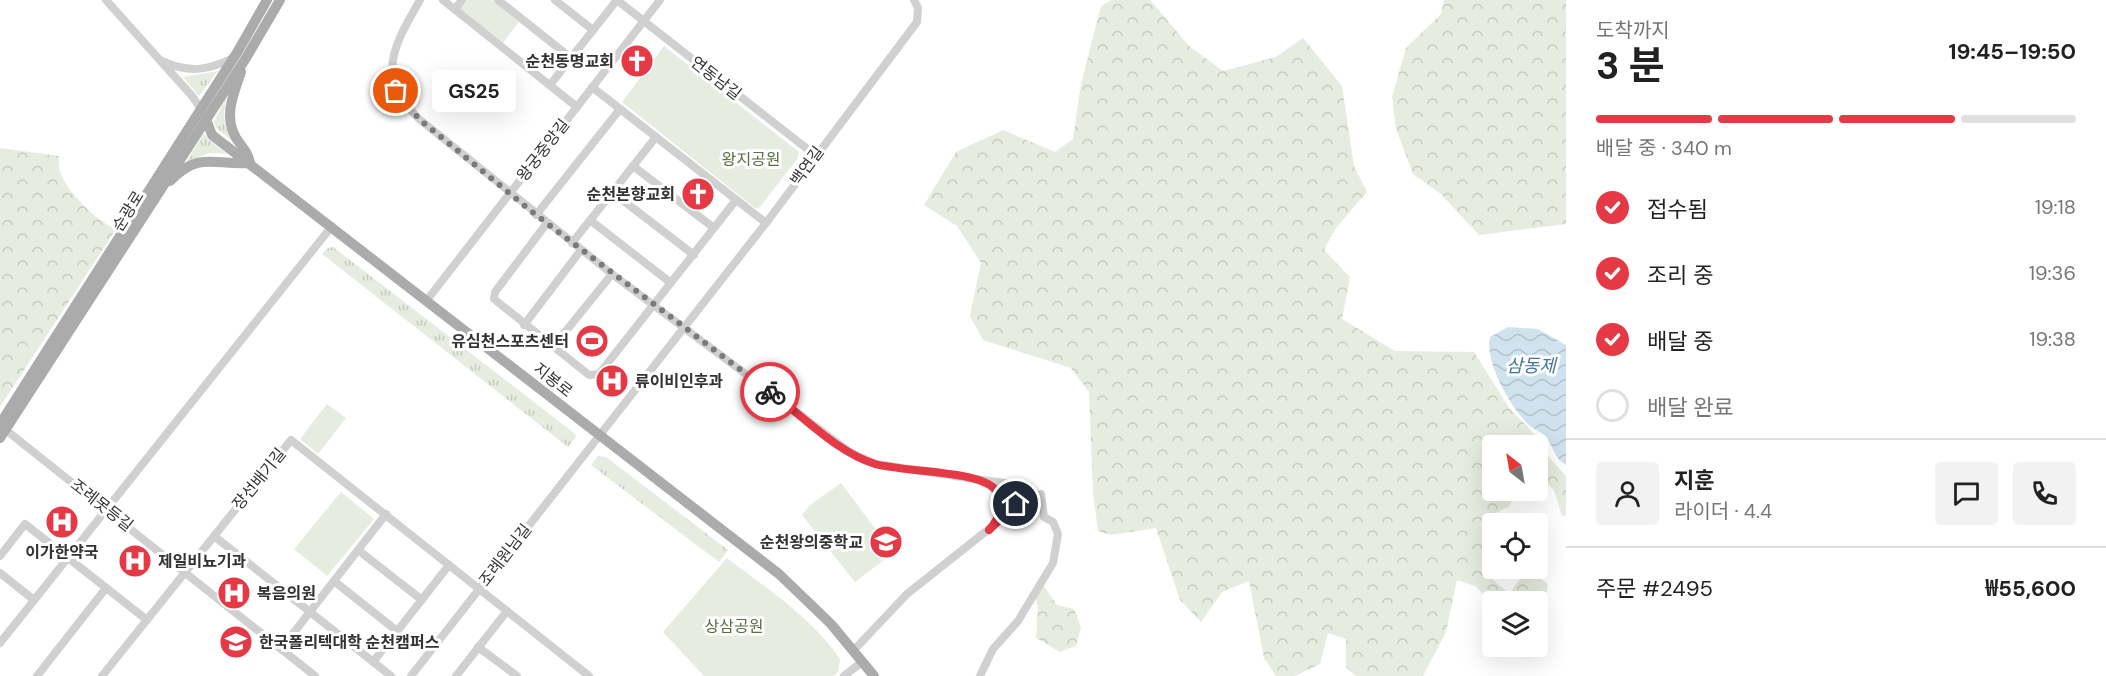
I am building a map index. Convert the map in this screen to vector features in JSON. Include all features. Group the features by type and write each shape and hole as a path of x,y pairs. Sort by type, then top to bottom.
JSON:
{"main road":[{"name":"순광로","path":"1,429 234,57 267,0"},
{"name":"순광로","path":"1,429 246,58 280,0"},
{"path":"159,190 189,166 204,161 250,163 249,154 235,136 229,114 246,58"},
{"name":"지봉로","path":"206,119 212,135 332,226 792,586 874,676"}],"street":[{"path":"106,0 201,108 206,119"},
{"path":"420,0 404,29 394,54 392,72 396,91 419,119 612,274 841,446 863,460 891,467 1005,483 1017,498 1014,509 907,594 853,651"},
{"path":"443,0 577,107"},
{"path":"455,9 462,0"},
{"path":"498,0 571,58"},
{"path":"555,0 593,30"},
{"path":"550,85 617,0"},
{"name":"연동남길","path":"617,0 814,155"},
{"name":"왕궁중앙길","path":"427,300 660,0"},
{"name":"백연길","path":"598,434 766,223 814,155 917,22 918,8 914,0"},
{"path":"159,59 175,66 203,70 234,57"},
{"path":"592,87 766,223"},
{"path":"536,215 620,109"},
{"path":"572,243 656,137"},
{"path":"633,166 714,228"},
{"path":"612,192 694,255"},
{"path":"547,223 494,295 496,303 589,375 597,376 736,200"},
{"path":"590,220 671,284"},
{"path":"0,643 332,226"},
{"path":"524,325 581,250"},
{"path":"553,347 612,274"},
{"name":"조례못등길","path":"1,429 107,509 315,676"},
{"name":"조례원님길","path":"411,676 598,434"},
{"name":"장선배기길","path":"102,676 291,440 589,676"},
{"path":"975,479 994,487 1001,500 999,514 989,530"},
{"path":"980,676 993,649 1018,621 1055,557 1057,529 1053,522 1044,517 1041,494"},
{"path":"280,649 386,514"},
{"path":"0,556 25,524 147,620"},
{"path":"214,536 391,676"},
{"path":"358,550 422,600"},
{"path":"374,662 449,565"},
{"path":"0,573 34,600"},
{"path":"334,581 398,631"},
{"path":"37,676 106,588"},
{"path":"456,676 507,611"},
{"path":"478,647 517,676"},
{"path":"844,676 862,662"},
{"path":"571,676 578,667"}],"green space":[{"path":"467,0 492,0 519,22 502,44 459,10"},
{"path":"1112,0 1150,0 1189,46 1223,71 1276,57 1303,38 1342,86 1354,166 1367,192 1335,229 1324,250 1350,277 1342,319 1395,351 1474,352 1510,409 1535,435 1482,435 1482,501 1512,501 1510,506 1496,513 1482,513 1482,579 1493,579 1507,591 1482,591 1482,593 1475,586 1457,580 1446,632 1423,676 1356,676 1346,668 1346,639 1328,633 1320,664 1295,676 1276,676 1264,658 1249,581 1222,592 1201,622 1180,600 1156,528 1111,535 1098,531 1093,492 1089,392 1071,368 983,340 970,316 981,263 957,226 924,205 956,152 1003,130 1055,152 1073,139 1081,84 1101,6"},
{"path":"1444,0 1566,0 1566,224 1479,235 1441,194 1413,174 1396,129 1392,97 1406,48 1441,14"},
{"name":"왕지공원","path":"664,46 799,152 798,158 759,208 755,208 622,102"},
{"path":"218,71 199,96 183,77"},
{"path":"227,95 226,126 235,143 216,128 214,122"},
{"path":"204,133 227,154 210,153 187,161"},
{"path":"0,148 59,156 59,167 63,179 75,196 100,220 116,229 0,407"},
{"path":"333,247 574,433 576,437 568,447 322,254 328,248"},
{"path":"327,404 346,418 318,454 300,439"},
{"path":"598,456 606,457 728,550 719,562 591,465"},
{"path":"1548,456 1566,476 1566,515 1562,516 1554,490 1548,484"},
{"path":"841,483 893,553 855,582 802,515 809,506"},
{"path":"341,492 374,519 327,576 294,549"},
{"name":"상삼공원","path":"727,558 788,604 816,630 840,659 838,672 833,676 704,676 663,632"},
{"path":"1520,579 1542,579 1548,584 1547,591 1511,591"},
{"path":"1043,585 1057,605 1074,609 1081,627 1076,646 1060,652 1036,638 1038,608 1035,594"}],"water":[{"name":"삼동제","path":"1508,327 1538,329 1566,345 1566,465 1558,459 1548,440 1548,435 1544,435 1529,425 1514,408 1495,371 1489,347 1490,337"}],"way so far":[{"path":"396,91 419,119 536,215 770,392"}],"place":[{"name":"순천동명교회","path":"637,61"},
{"name":"GS25","path":"396,91"},
{"name":"순천본향교회","path":"698,194"},
{"name":"유심천스포츠센터","path":"592,341"},
{"name":"류이비인후과","path":"612,381"},
{"name":"이가한약국","path":"62,522"},
{"name":"순천왕의중학교","path":"886,542"},
{"name":"제일비뇨기과","path":"135,561"},
{"name":"복음의원","path":"234,593"},
{"name":"한국폴리텍대학 순천캠퍼스","path":"236,642"}],"route":[{"path":"770,392 863,460 891,467 986,482 996,490 1001,500 999,514 989,530 1010,513 1016,504"}]}
